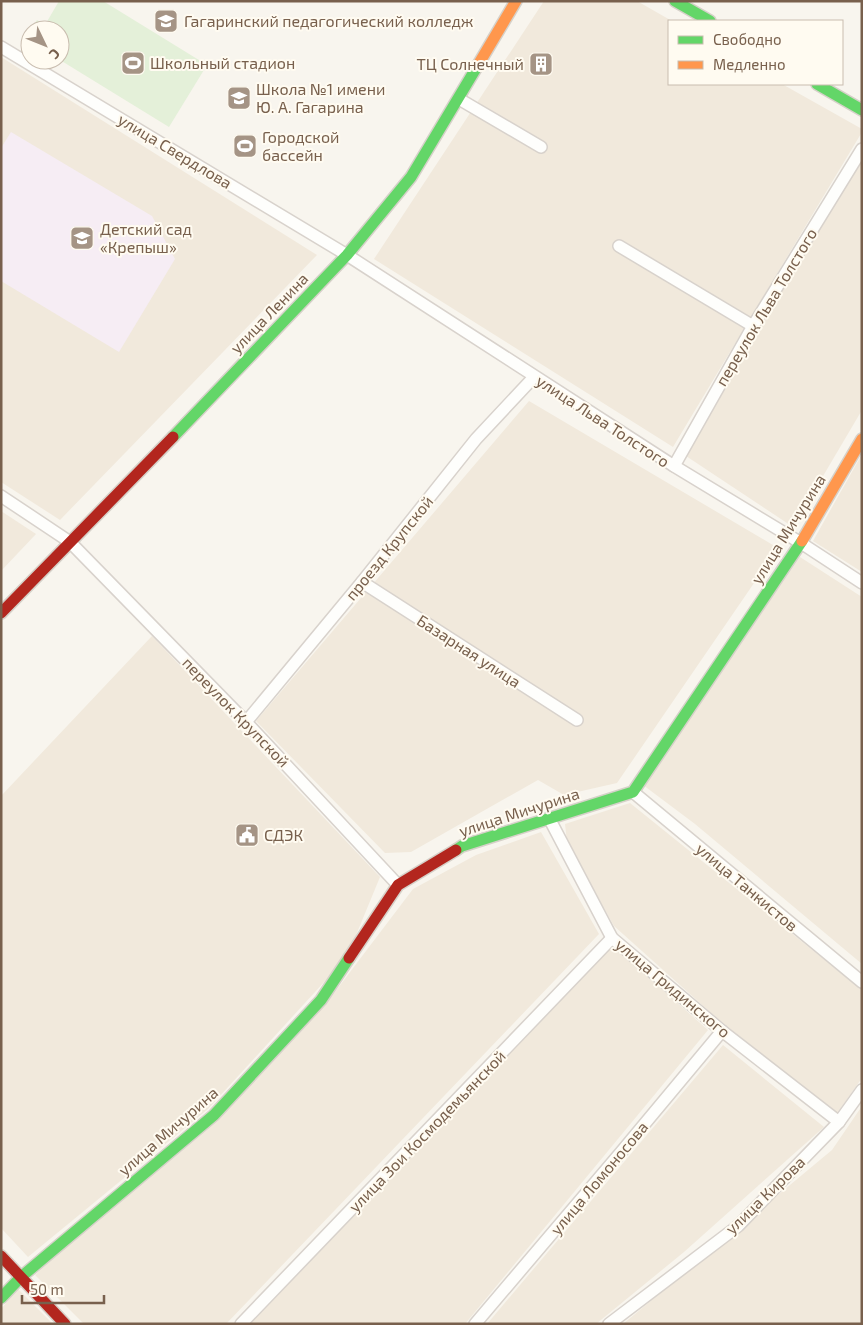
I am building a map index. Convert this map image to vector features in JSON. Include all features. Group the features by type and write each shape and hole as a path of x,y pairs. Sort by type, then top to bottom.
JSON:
{"street":[{"name":"улица Ленина","path":"1,613 347,255 411,177 516,1"},
{"path":"675,1 708,20"},
{"name":"улица Свердлова","path":"1,47 347,255"},
{"path":"819,85 862,110"},
{"path":"459,99 541,147"},
{"name":"переулок Льва Толстого","path":"674,466 753,326 862,149"},
{"path":"619,246 753,326"},
{"name":"улица Льва Толстого","path":"347,255 534,377 862,583"},
{"name":"проезд Крупской","path":"246,722 362,582 476,438 534,377"},
{"name":"улица Мичурина","path":"1,1298 21,1277 214,1115 321,1000 398,885 462,846 633,792 801,543 862,439"},
{"name":"переулок Крупской","path":"1,496 70,542 246,722 398,885"},
{"name":"Базарная улица","path":"362,582 577,720"},
{"name":"улица Танкистов","path":"633,792 862,982"},
{"name":"улица Гридинского","path":"549,818 612,938 722,1031 839,1122"},
{"name":"улица Зои Космодемьянской","path":"241,1324 612,938"},
{"name":"улица Ломоносова","path":"475,1324 722,1031"},
{"name":"улица Кирова","path":"609,1324 738,1226 839,1122 862,1090"},
{"path":"1,1256 65,1324"}],"shaded area":[{"path":"544,1 637,1 670,20 668,20 668,85 784,85 862,129 862,132 673,447 374,259"},
{"path":"1,57 317,255 60,520 1,482"},
{"name":"Детский сад «Крепыш»","path":"11,132 152,216 175,259 119,352 1,281 1,148"},
{"path":"862,154 862,410 793,527 686,456"},
{"path":"529,401 778,548 617,783 564,795 538,780 411,852 385,853 256,721"},
{"path":"862,454 862,572 813,541"},
{"path":"1,511 36,534 1,571"},
{"path":"800,557 862,597 862,964 695,824 643,785"},
{"path":"152,636 380,877 347,957 208,1109 28,1257 1,1228 1,796"},
{"path":"630,803 862,990 862,1078 837,1113 719,1020 614,926 567,842 565,824"},
{"path":"541,832 599,934 226,1324 84,1324 35,1275 325,1005 413,889 476,855"},
{"path":"612,945 708,1030 465,1324 250,1324"},
{"path":"723,1045 824,1127 684,1252 596,1324 487,1324"},
{"path":"862,1106 862,1324 623,1324 832,1150"},
{"path":"18,1289 53,1324 1,1324 1,1309"}],"green space":[{"name":"Школьный стадион","path":"59,1 103,1 207,65 169,127 70,66 70,20 48,20"}],"traffic: fast":[{"path":"675,1 708,20"},
{"path":"173,437 347,255 411,177 478,65"},
{"path":"819,85 862,110"},
{"path":"456,850 462,846 633,792 802,541"},
{"path":"1,1298 21,1277 214,1115 321,1000 349,958"}],"traffic: slow":[{"path":"478,65 516,1"},
{"path":"802,541 862,439"}],"traffic: jam":[{"path":"1,613 173,437"},
{"path":"349,958 398,885 456,850"},
{"path":"1,1256 65,1324"}],"place":[{"name":"Гагаринский педагогический колледж","path":"166,21"},
{"name":"Школьный стадион","path":"133,63"},
{"name":"ТЦ Солнечный","path":"541,64"},
{"name":"Школа №1 имени Ю. А. Гагарина","path":"239,98"},
{"name":"Городской бассейн","path":"245,146"},
{"name":"Детский сад «Крепыш»","path":"82,238"},
{"name":"СДЭК","path":"247,835"}]}
